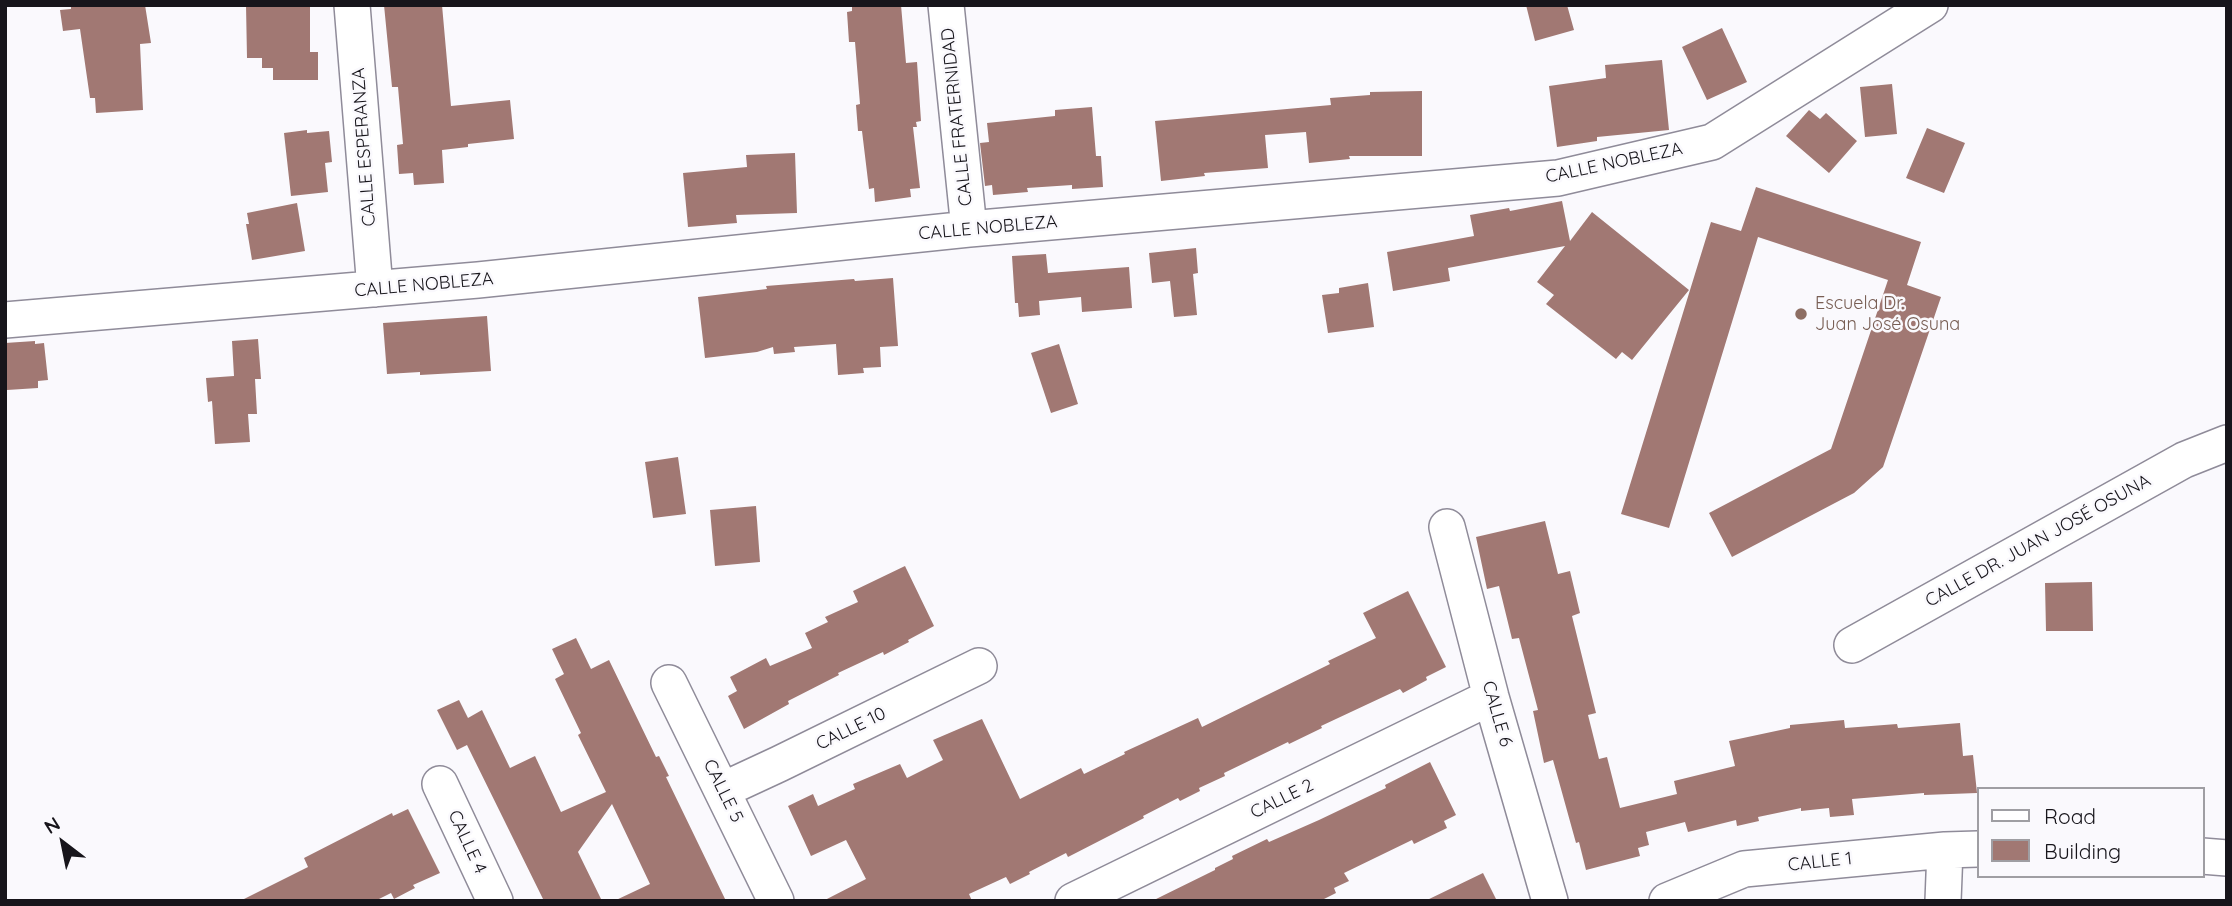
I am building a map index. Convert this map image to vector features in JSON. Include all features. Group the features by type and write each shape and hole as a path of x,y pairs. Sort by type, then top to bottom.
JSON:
{"street":[{"name":"CALLE ESPERANZA","path":"352,5 375,289"},
{"name":"CALLE FRATERNIDAD","path":"946,5 969,229"},
{"name":"CALLE NOBLEZA","path":"5,320 375,289 969,229 1558,178 1712,142 1930,5"},
{"name":"CALLE DR. JUAN JOSÉ OSUNA","path":"1852,645 2184,460 2227,443"},
{"name":"CALLE 6","path":"1447,527 1550,901"},
{"name":"CALLE 10","path":"723,790 979,666"},
{"name":"CALLE 5","path":"669,683 776,901"},
{"name":"CALLE 2","path":"1073,901 1492,697"},
{"name":"CALLE 4","path":"440,784 493,900"},
{"name":"CALLE 1","path":"1667,901 1744,869 1961,849"},
{"path":"1942,901 1961,849"},
{"path":"2204,856 2227,858"}],"building":[{"path":"71,5 145,5 151,43 140,44 143,110 96,113 95,98 90,98 80,29 63,31 60,10 71,9"},
{"path":"246,5 310,5 310,52 318,52 318,80 273,80 273,68 262,68 262,58 247,58"},
{"path":"384,5 442,5 451,106 510,100 514,139 442,150 444,183 414,185 413,173 399,174 397,145 403,144 398,87 392,87"},
{"path":"852,5 901,5 906,63 917,62 921,121 916,122 917,127 913,127 920,188 910,189 911,197 875,202 874,188 869,189 862,131 858,131 856,105 860,104 855,42 849,42 847,12 852,11"},
{"path":"1526,5 1567,5 1574,30 1535,41"},
{"path":"1722,28 1747,82 1707,100 1682,47"},
{"path":"1662,60 1669,130 1597,137 1597,141 1557,147 1549,86 1606,78 1605,65"},
{"path":"1892,84 1897,134 1865,137 1860,87"},
{"path":"1422,91 1422,156 1349,156 1350,159 1309,163 1306,132 1265,135 1268,168 1204,173 1205,176 1161,181 1155,121 1331,105 1330,98 1370,95 1370,92"},
{"path":"1092,107 1096,156 1101,156 1103,187 1072,189 1072,185 1027,188 1028,192 993,195 992,185 985,186 980,143 989,142 987,123 1055,116 1055,110"},
{"path":"1809,110 1820,119 1826,113 1857,141 1829,173 1786,136"},
{"path":"1927,128 1965,143 1944,193 1906,178"},
{"path":"307,130 307,133 329,131 332,162 325,163 328,192 291,196 284,133"},
{"path":"795,153 797,213 736,215 737,223 688,227 683,173 747,167 746,155"},
{"path":"1756,187 1921,242 1907,285 1941,297 1883,467 1854,493 1732,557 1709,513 1831,449 1888,280 1758,237 1669,528 1621,514 1711,222 1741,231"},
{"path":"1562,201 1570,241 1592,212 1689,290 1632,360 1622,352 1616,359 1546,304 1554,295 1537,282 1565,246 1448,268 1450,281 1393,291 1387,252 1474,236 1470,215"},
{"path":"297,203 305,251 252,260 246,224 249,224 247,213"},
{"path":"1196,248 1198,273 1193,274 1197,315 1174,317 1170,281 1152,283 1149,253"},
{"path":"1046,254 1048,273 1129,267 1132,308 1082,312 1081,297 1039,301 1040,315 1019,317 1018,303 1015,303 1012,256"},
{"path":"893,278 898,346 880,347 881,367 863,368 864,373 838,375 836,344 794,347 795,352 774,354 773,347 757,352 705,358 698,297 767,289 766,286"},
{"path":"1368,283 1374,327 1328,333 1322,295 1339,293 1339,288"},
{"path":"487,316 491,371 387,374 383,323"},
{"path":"258,339 261,379 255,379 257,414 248,414 250,442 215,444 212,401 208,402 206,378 234,376 232,341"},
{"path":"35,341 35,344 44,343 48,380 38,381 38,388 7,390 5,343"},
{"path":"1059,344 1078,404 1051,413 1031,353"},
{"path":"678,457 686,514 653,518 645,462"},
{"path":"756,506 760,562 715,566 710,510"},
{"path":"1545,521 1558,574 1570,571 1580,613 1572,616 1596,713 1588,715 1599,759 1607,757 1620,808 1677,794 1674,781 1735,766 1729,741 1790,728 1790,725 1844,720 1845,728 1897,724 1898,728 1960,723 1963,756 1973,755 1976,793 1924,793 1852,799 1854,815 1830,817 1829,808 1801,811 1801,808 1758,817 1759,821 1737,826 1736,820 1688,832 1685,822 1646,832 1649,845 1638,848 1640,856 1586,870 1553,760 1544,763 1533,711 1538,710 1519,638 1512,639 1499,586 1487,589 1476,537"},
{"path":"905,566 934,626 884,655 883,652 838,673 839,675 788,701 789,704 744,729 728,696 737,691 730,677 766,658 770,666 812,648 805,633 828,622 825,617 858,602 853,591"},
{"path":"2092,582 2093,631 2046,631 2045,583"},
{"path":"1408,591 1446,667 1403,693 1400,689 1224,773 1225,776 1199,788 1200,791 1180,801 1178,798 1068,857 1066,853 1010,884 1006,877 969,894 972,901 823,901 866,879 846,840 811,856 788,806 813,794 818,806 855,789 853,784 900,764 907,778 943,760 933,740 982,719 1020,799 1081,768 1084,774 1125,754 1124,752 1198,718 1202,727 1330,664 1328,661 1376,638 1363,613"},
{"path":"576,638 591,669 609,660 656,757 659,756 669,776 666,777 726,901 614,901 650,884 612,804 578,852 602,901 544,901 467,745 457,750 437,710 459,700 468,718 482,710 510,768 535,756 561,812 606,792 555,679 564,674 552,649"},
{"path":"1430,762 1456,815 1444,821 1447,828 1414,844 1412,840 1344,873 1349,881 1334,888 1336,893 1320,901 1152,901 1215,870 1233,859 1232,856 1267,839 1269,842 1319,820 1386,788 1385,785"},
{"path":"408,809 440,873 413,885 415,888 394,899 391,893 375,901 240,901 308,867 304,858 392,813 393,816"},
{"path":"1483,873 1497,901 1425,901"}],"place":[{"name":"Escuela Dr. Juan José Osuna","path":"1801,314"}]}
